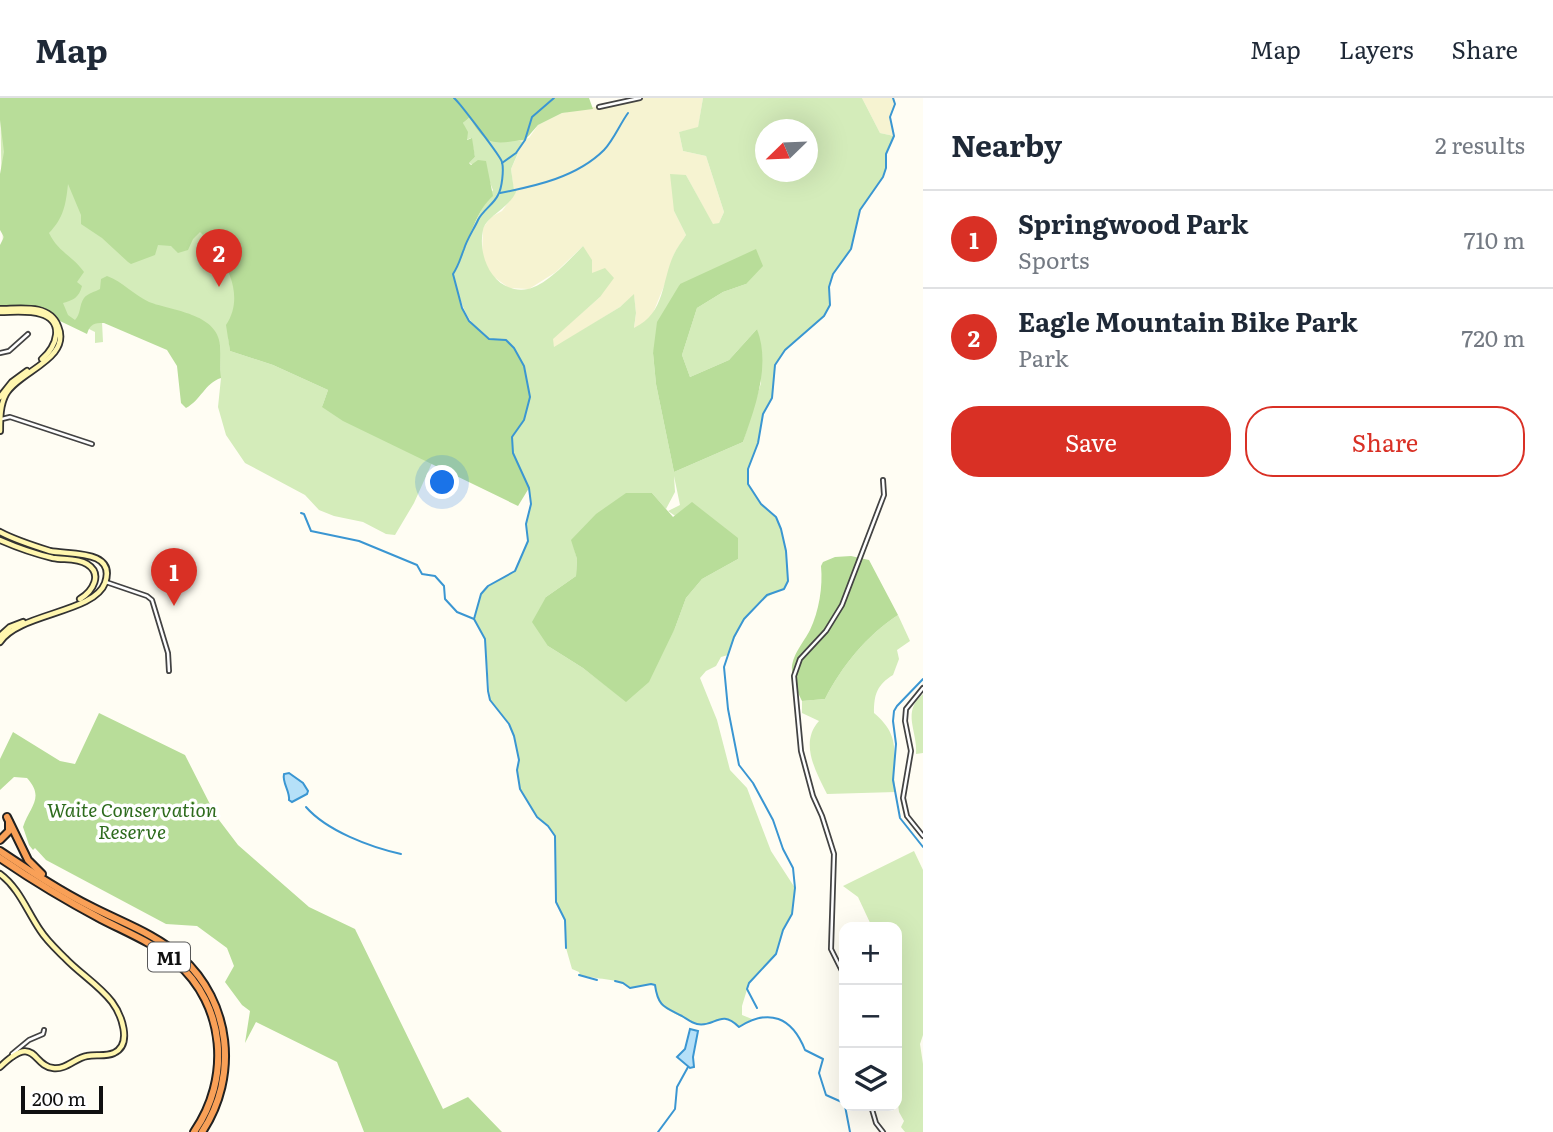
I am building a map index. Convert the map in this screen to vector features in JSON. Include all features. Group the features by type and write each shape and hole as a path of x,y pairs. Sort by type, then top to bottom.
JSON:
{"highway":[{"path":"0,840 9,831 4,815"},
{"path":"4,815 25,856 33,865 89,906"},
{"name":"M1","path":"0,851 89,906 156,939 180,956 200,978 214,1003 224,1031 225,1075 216,1108 202,1132"},
{"name":"M1","path":"1,859 93,914 159,949 176,962 196,984 215,1024 219,1053 213,1097 194,1132"}],"main road":[{"path":"0,310 41,314 52,321 57,337 54,347 47,355 12,382 0,397"},
{"path":"0,310 42,310 55,319 60,337 52,355 8,389 2,404 0,431"},
{"path":"0,532 50,550 94,556 103,565 105,582 95,595 12,630 0,642"},
{"path":"0,540 47,556 82,561 92,569 96,579 94,587 82,598 17,624 0,636"},
{"path":"96,579 105,582"},
{"path":"94,587 105,582"},
{"path":"0,874 13,886 42,934 76,970 112,1002 124,1035 123,1044 115,1053 82,1057 60,1068 47,1066 30,1051 13,1057 0,1067"}],"street":[{"path":"599,107 640,98"},
{"path":"0,353 9,351 28,334"},
{"path":"0,419 10,417 92,444"},
{"path":"839,965 831,949 834,854 809,785 801,751 794,676 800,659 826,632 842,605 884,495 883,480"},
{"path":"105,582 152,600 168,653 169,671"},
{"path":"923,688 906,709 905,721 911,751 903,798 907,816 923,836"},
{"path":"13,1057 12,1054 20,1045 43,1034 44,1030"},
{"path":"872,1111 876,1124 883,1132"}],"shaded area":[{"path":"640,98 703,98 698,128 679,132 683,151 706,156 724,212 719,223 713,225 686,175 674,211 686,235 674,254 651,318 634,329 634,295 620,307 554,348 552,339 600,297 583,246 556,272 529,289 509,288 490,274 482,256 483,228 491,217 502,211 517,191 514,192 511,169 523,142 518,140 529,138 538,125 562,113"},
{"path":"862,98 893,98 895,104 890,117 894,136 880,133"}],"green space":[{"path":"0,98 317,98 405,450 432,463 414,503 395,535 386,534 363,522 319,510 305,495 245,463 226,435 218,407 220,344 101,302 103,342 95,343 95,332 43,306 0,251 3,251","holes":["228,336 333,389 322,407 328,390 273,365 230,351"]},
{"path":"0,98 589,98 593,109 562,113 538,125 525,140 493,142 482,135 469,118 463,123 468,132 467,140 472,138 475,157 469,163 471,165 478,160 486,161 493,196 480,213 453,274 462,308 469,321 489,339 506,340 524,366 530,397 524,420 512,437 513,453 529,488 518,506 343,421 322,407 328,390 273,365 230,351 226,325 234,301 230,276 217,252 200,232 188,250 178,253 171,246 158,245 155,255 131,264 102,238 81,224 81,215 68,184 63,210 49,233 84,272 77,282 82,286 77,296 63,303 68,315 75,320 84,298 100,289 101,279 107,276 149,302 192,315 211,326 220,345 221,378 186,408 181,403 177,366 167,350 104,323 93,325 87,334 60,321 44,308 0,306 0,245 4,237 0,230 0,174 4,152"},
{"path":"703,98 862,98 880,133 894,136 886,154 883,177 860,210 851,249 833,274 829,287 830,305 824,316 785,350 775,365 772,398 763,414 758,443 748,469 748,485 761,504 776,517 781,529 788,581 784,589 755,607 742,624 728,655 721,657 716,666 700,678 717,720 730,770 747,788 771,851 795,888 792,914 783,930 776,954 749,983 742,1015 752,1019 739,1027 727,1019 697,1024 679,1016 660,1004 655,985 630,988 612,980 580,975 572,969 566,948 565,920 556,902 555,836 537,817 520,789 517,770 519,760 514,736 509,724 490,700 485,639 474,619 481,594 488,586 515,571 528,541 526,524 531,504 529,488 513,453 512,437 524,420 496,339 489,339 480,332 469,318 453,274 493,190 488,171 469,163 475,157 471,138 466,140 463,123 469,118 485,138 523,142 516,152 518,153 511,169 514,190 517,190 483,230 486,263 498,280 516,289 535,287 550,277 583,246 592,260 592,273 605,268 614,278 600,297 553,339 554,347 620,307 634,294 634,328 652,314 661,296 674,254 686,235 674,211 670,174 686,175 713,224 719,223 724,212 706,156 683,151 679,132 698,127","holes":["680,284 746,284 723,292 697,308 682,355 690,377 729,360 757,329 761,383 743,442 674,472 656,384 653,353","674,476 680,505 668,511 738,559 702,579 686,598 675,628 626,701 583,668 548,646 546,597 576,576 577,559 572,540 596,515 627,493 652,493 666,509 675,492"]},
{"path":"756,249 763,266 746,284 723,292 697,308 682,355 690,377 729,360 757,329 761,343 762,372 743,442 674,472 656,384 653,353 657,322 680,284"},
{"path":"626,493 652,493 673,517 692,502 738,538 738,559 702,579 686,598 649,682 626,702 583,668 548,646 532,622 546,597 576,576 577,559 571,540 596,514"},
{"path":"851,556 869,560 898,615 875,632 856,652 825,699 802,701 794,682 792,665 816,615 821,590 821,566 823,562 835,557"},
{"path":"898,615 910,641 897,650 899,659 893,675 883,682 878,691 874,713 884,723 893,741 896,792 827,794 811,758 810,739 819,721 802,713 802,701 825,699 856,652 875,632"},
{"path":"923,694 923,753 916,754 912,715 916,701"},
{"name":"Waite Conservation Reserve","path":"99,713 185,755 216,816 238,845 309,907 355,929 443,1109 468,1097 502,1132 364,1132 337,1062 256,1022 245,1043 250,1011 242,1005 225,982 234,966 227,948 197,926 166,924 46,860 35,848 33,850 23,827 34,802 35,791 32,785 27,778 14,777 0,790 0,759 13,732 60,761 75,764"},
{"path":"914,851 923,870 923,1035 920,1044 923,1064 923,1132 905,1132 901,1127 904,1121 899,1111 902,1111 902,922 870,922 858,897 843,886"}],"water":[{"path":"289,773 303,783 308,791 292,802 289,800 284,777 284,774"},
{"path":"690,1029 698,1031 694,1067 690,1068 677,1057 685,1049"}],"waterway":[{"path":"454,98 495,150 503,170 498,195 478,220 453,274 462,308 469,321 489,339 506,340 514,348 524,366 530,397 524,420 512,437 513,453 529,488 531,504 526,524 528,541 515,571 488,586 481,594 474,619"},
{"path":"502,163 516,153 525,140 532,117 554,98"},
{"path":"757,1008 747,989 749,983 776,954 783,930 792,914 795,888 793,868 773,820 753,783 739,765 728,709 724,667 734,637 744,619 767,595 784,589 788,581 781,529 776,517 761,504 748,484 748,469 758,443 763,414 772,398 775,365 785,350 824,316 830,305 829,287 833,274 851,249 860,210 883,177 886,154 894,136 890,117 895,104 893,98"},
{"path":"500,193 542,183 581,167 607,146 628,113"},
{"path":"301,513 304,514 311,531 359,541 417,565 422,574 435,576 444,586 445,599 457,612 474,619 485,639 490,700 509,724 514,736 519,760 517,770 520,789 537,817 555,836 556,902 565,920 566,948"},
{"path":"923,679 897,706 893,721 896,744 893,780 900,818 923,847"},
{"path":"306,807 337,831 401,854"},
{"path":"579,975 597,980"},
{"path":"615,981 630,988 655,985 663,1005 697,1024 727,1019 739,1027 750,1021 770,1017 786,1023 800,1039 805,1050 823,1059 819,1073 826,1095 839,1101"},
{"path":"658,1132 675,1109 677,1087 688,1067"},
{"path":"846,1111 850,1132"}],"place":[{"name":"Eagle Mountain Bike Park","path":"219,287"},
{"name":"Springwood Park","path":"174,606"}]}
